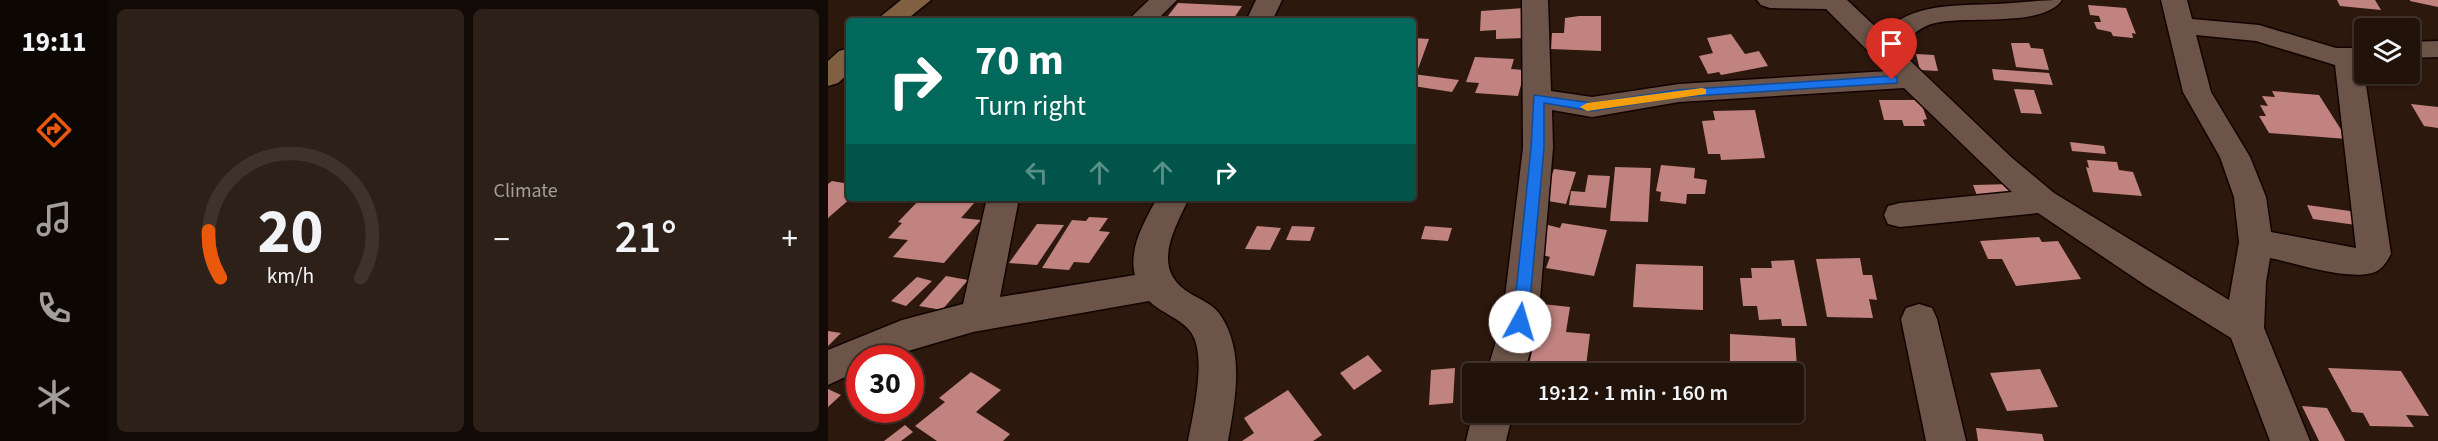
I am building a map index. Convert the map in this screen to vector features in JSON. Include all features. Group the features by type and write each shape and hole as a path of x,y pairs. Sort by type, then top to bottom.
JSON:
{"street":[{"path":"892,18 918,0"},
{"path":"1143,18 1164,0"},
{"path":"1260,18 1269,0"},
{"path":"1508,363 1520,322 1538,148 1535,0"},
{"path":"1770,0 1832,0 2000,165 2043,201 2157,275 2246,328"},
{"path":"1883,51 1904,28 1924,17 1953,12 2015,11 2049,0"},
{"path":"2175,7 2259,33 2354,57"},
{"path":"2175,7 2198,92 2235,157 2250,197 2256,242 2248,282 2246,328 2290,441"},
{"path":"2420,50 2438,49"},
{"path":"828,77 846,60"},
{"path":"1538,98 1592,107 1678,93 1913,78"},
{"path":"2256,242 2347,261 2367,261 2374,254 2358,84"},
{"path":"978,317 1003,201"},
{"path":"1172,201 1156,233 1149,265 1155,286 1175,302 1197,314 1210,330 1215,351 1216,390 1208,441"},
{"path":"1900,215 2043,201"},
{"path":"828,369 868,348 978,317 1155,286"},
{"path":"1919,319 1946,441"},
{"path":"1486,441 1490,423"}],"building":[{"path":"2337,0 2375,0 2381,10 2340,6"},
{"path":"2438,0 2438,7 2410,1"},
{"path":"1178,3 1242,6 1234,18 1166,18"},
{"path":"2088,5 2126,8 2136,34 2132,33 2133,38 2113,36 2111,32 2097,29 2094,22 2101,22 2099,16 2090,15"},
{"path":"1524,8 1524,38 1496,39 1496,30 1480,31 1481,11"},
{"path":"1601,16 1601,51 1551,49 1552,33 1564,33 1565,18"},
{"path":"1731,34 1745,54 1759,51 1768,66 1721,75 1719,72 1708,74 1699,56 1713,53 1707,38"},
{"path":"1416,38 1429,39 1418,69 1416,69"},
{"path":"2011,43 2029,43 2031,48 2043,49 2049,70 2016,67"},
{"path":"1916,54 1934,55 1938,71 1920,70"},
{"path":"1475,57 1514,59 1511,69 1525,70 1518,96 1475,93 1479,83 1466,82"},
{"path":"1992,69 2049,73 2053,85 1994,80"},
{"path":"1416,74 1459,80 1452,92 1416,86"},
{"path":"2014,89 2034,90 2042,114 2021,113"},
{"path":"2272,91 2319,95 2347,139 2269,133 2259,116 2266,116 2260,105 2268,106 2262,96 2275,97"},
{"path":"1879,100 1920,100 1927,119 1923,120 1925,126 1904,126 1902,120 1884,120"},
{"path":"2411,104 2438,107 2438,128 2424,126"},
{"path":"1755,110 1765,158 1721,160 1720,154 1708,154 1702,121 1715,120 1713,111"},
{"path":"2070,142 2104,146 2106,154 2072,151"},
{"path":"2087,160 2117,162 2119,170 2133,172 2142,196 2093,192 2086,167 2089,168"},
{"path":"1661,165 1695,168 1694,178 1707,180 1705,194 1687,194 1686,204 1660,201 1661,192 1656,191"},
{"path":"1615,167 1651,168 1648,222 1610,221"},
{"path":"1554,169 1576,172 1566,204 1542,200"},
{"path":"1588,175 1610,176 1606,208 1569,205 1571,191 1585,192"},
{"path":"832,181 846,183 848,201 828,218 828,184"},
{"path":"2013,184 2018,197 1978,198 1973,185"},
{"path":"918,201 975,202 961,218 981,220 944,263 893,257 908,240 888,238 902,223 898,222"},
{"path":"2307,205 2357,212 2363,226 2313,219"},
{"path":"1089,217 1108,218 1099,231 1110,232 1089,263 1074,262 1069,270 1042,268 1072,220 1086,221"},
{"path":"1562,223 1607,230 1594,276 1546,268 1550,257 1535,253 1548,225 1560,228"},
{"path":"1037,224 1064,225 1037,265 1009,263"},
{"path":"1257,226 1281,228 1270,250 1245,249"},
{"path":"1292,226 1315,227 1310,241 1286,240"},
{"path":"1425,226 1452,228 1448,241 1421,239"},
{"path":"2039,237 2042,242 2058,241 2081,279 2016,286 2002,259 1988,259 1980,241"},
{"path":"1860,258 1863,275 1872,275 1877,300 1869,299 1873,318 1827,317 1816,259"},
{"path":"1794,260 1807,326 1782,326 1781,319 1759,320 1757,306 1743,306 1740,278 1752,278 1751,268 1772,268 1771,261"},
{"path":"1636,264 1703,266 1703,310 1633,307"},
{"path":"946,276 968,280 942,310 919,306"},
{"path":"917,277 932,281 906,306 891,301"},
{"path":"1542,304 1570,307 1566,332 1590,334 1586,363 1529,363"},
{"path":"828,331 841,333 828,346"},
{"path":"1730,334 1795,338 1797,363 1730,363"},
{"path":"1368,355 1382,371 1354,390 1340,373"},
{"path":"1455,368 1453,403 1429,405 1431,370"},
{"path":"2328,368 2401,371 2429,416 2406,415 2414,427 2370,426 2363,413 2352,412"},
{"path":"2040,369 2058,407 2007,411 1990,373"},
{"path":"971,372 1001,390 976,412 1010,434 1003,441 937,441 915,426 924,423 924,419 945,402 939,398"},
{"path":"828,389 841,395 828,407"},
{"path":"1288,390 1322,435 1313,441 1242,441 1254,433 1244,418"},
{"path":"2302,406 2327,408 2345,441 2319,441"},
{"path":"905,425 913,432 901,441 884,441"},
{"path":"1976,428 2042,434 2044,441 1978,441"}],"slow traffic":[{"path":"1587,107 1678,93 1702,92"}],"route":[{"path":"1520,322 1538,148 1538,98 1573,106 1592,107 1678,93 1892,80"}]}
